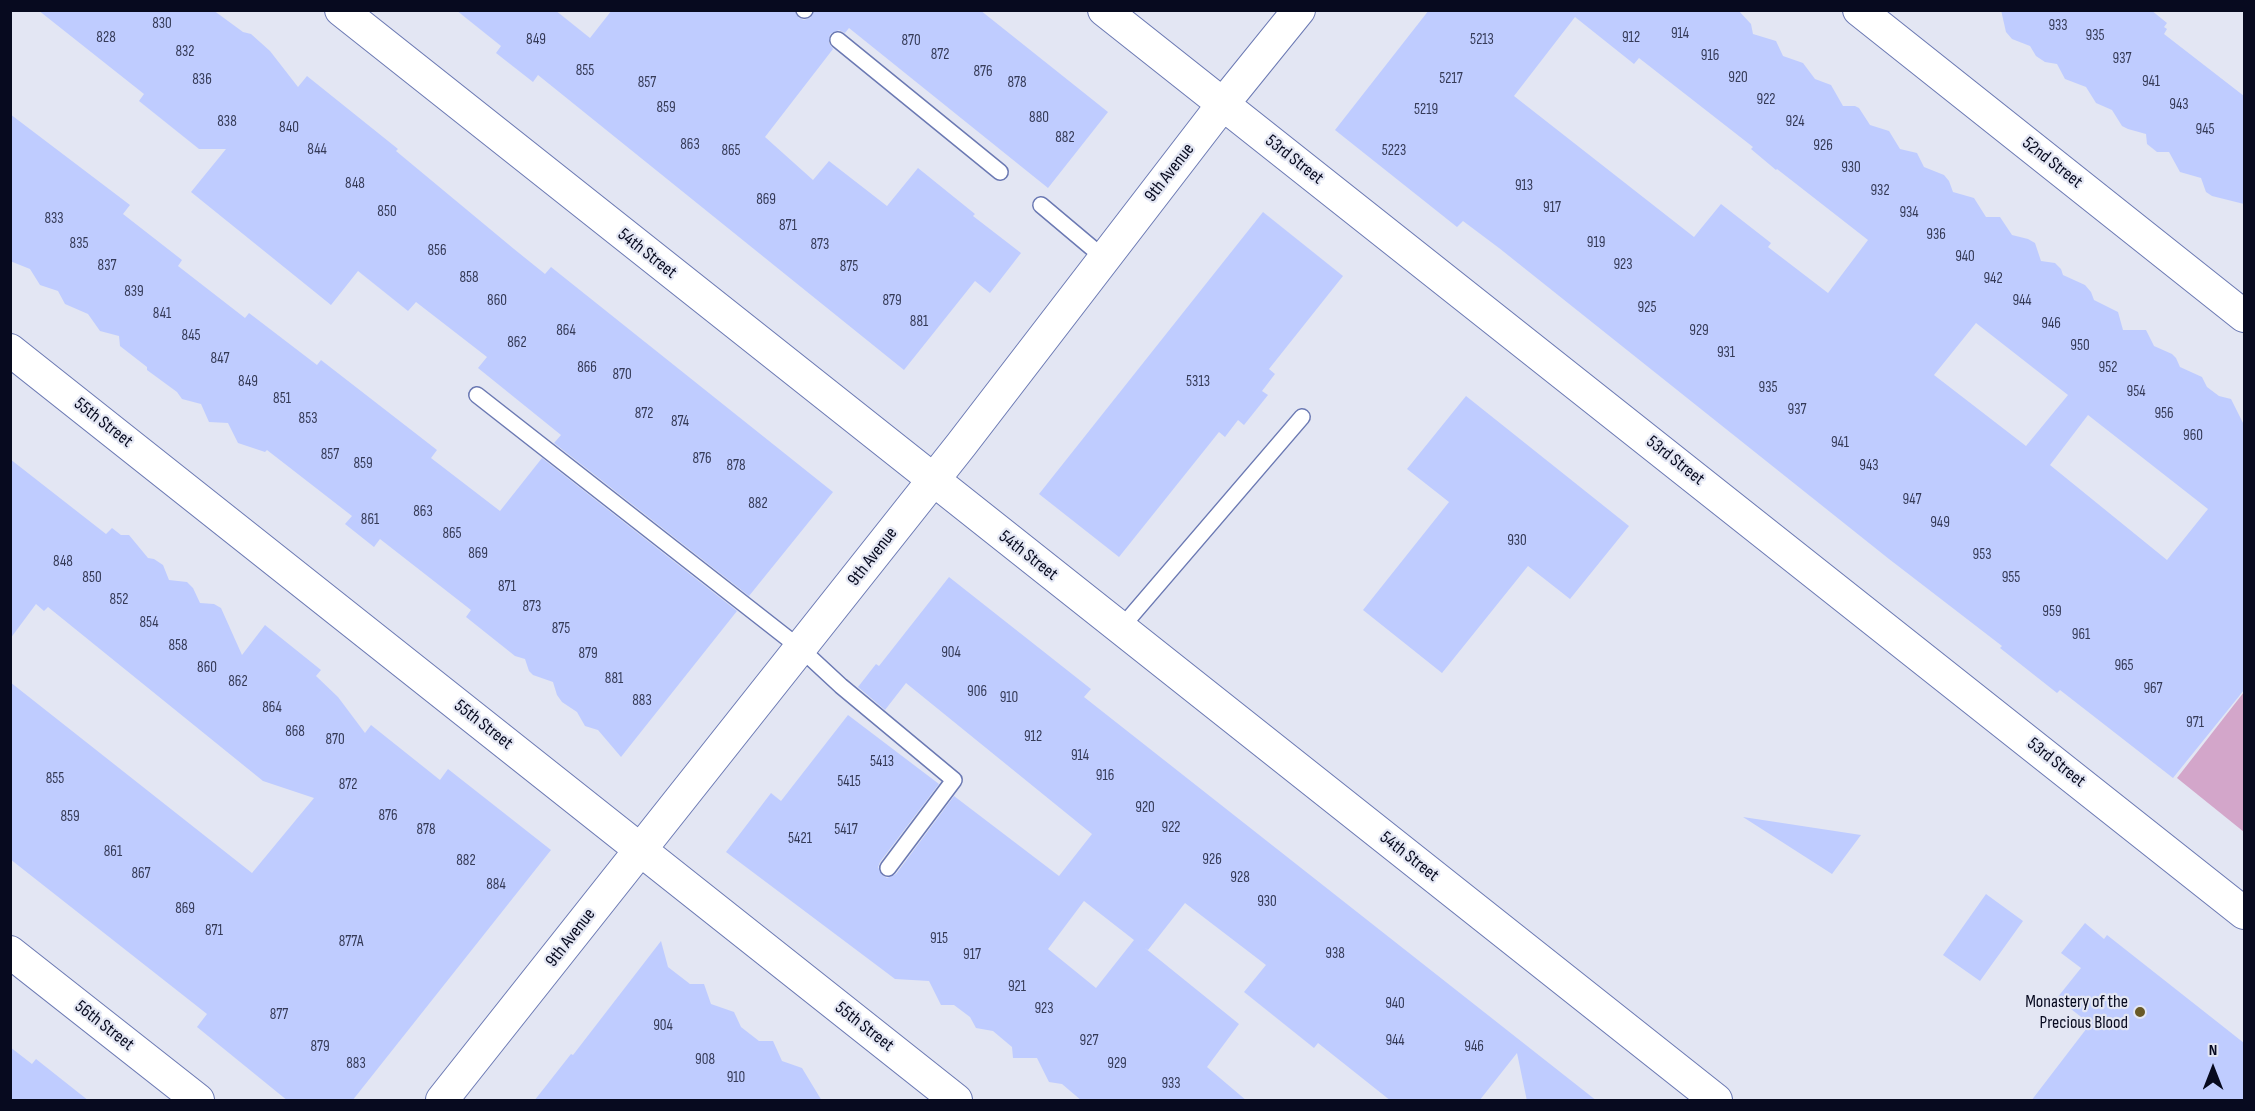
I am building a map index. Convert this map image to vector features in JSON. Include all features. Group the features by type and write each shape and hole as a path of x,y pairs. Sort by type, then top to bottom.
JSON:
{"street":[{"name":"54th Street","path":"340,10 1716,1101"},
{"name":"53rd Street","path":"1104,10 2244,913"},
{"name":"9th Avenue","path":"442,1101 933,480 1223,104 1299,10"},
{"name":"52nd Street","path":"1858,10 2244,316"},
{"name":"55th Street","path":"10,350 956,1101"},
{"name":"56th Street","path":"10,952 198,1101"}],"lane":[{"path":"838,40 1000,172"},
{"path":"1041,205 1104,258"},
{"path":"477,394 800,648 841,686 954,780 888,868"},
{"path":"1120,629 1302,417"}],"shaded area":[{"path":"2244,692 2244,832 2177,778"}],"building":[{"path":"38,10 213,10 243,32 251,34 270,51 298,87 307,76 398,149 396,151 545,274 551,267 833,492 749,596 554,443 561,435 478,368 487,357 416,302 408,311 358,271 331,305 191,192 226,149 199,149 139,101 144,94"},
{"path":"456,10 555,10 590,38 612,10 794,10 799,18 804,20 810,18 815,10 980,10 1108,112 1048,188 849,28 845,33 839,30 830,34 829,43 833,49 765,137 813,180 829,161 887,206 918,168 975,214 973,216 1021,253 990,293 975,281 904,370 538,75 533,82 496,53 501,46"},
{"path":"1429,10 1738,10 1751,24 1753,34 1776,41 1783,56 1803,63 1815,79 1831,85 1843,106 1859,108 1870,125 1889,131 1900,149 1917,153 1924,167 1944,175 1953,192 1974,198 1986,217 2000,217 2012,235 2035,243 2041,261 2055,263 2063,275 2085,285 2094,300 2118,312 2123,330 2146,330 2154,346 2172,354 2180,367 2202,377 2207,387 2219,396 2231,399 2244,425 2244,690 2173,778 2060,690 2057,693 2000,648 2002,646 1889,559 1499,248 1463,221 1457,227 1335,130","holes":["1575,17 1634,64 1639,58 1753,147 1751,149 1776,170 1868,240 1828,293 1768,247 1771,243 1721,204 1694,237 1514,96","1976,323 2068,395 2026,446 1934,375","2088,415 2208,509 2167,560 2050,465"]},
{"path":"2001,10 2151,10 2167,23 2164,27 2167,29 2164,34 2244,96 2244,204 2212,196 2206,192 2201,178 2180,172 2169,152 2157,152 2147,144 2146,134 2122,126 2112,110 2096,103 2086,87 2065,79 2057,64 2045,62 2036,56 2030,46 2012,39 2006,32"},
{"path":"10,114 130,205 123,214 182,260 178,266 245,318 249,313 317,365 321,360 437,450 431,458 500,511 542,458 737,611 621,757 598,730 585,726 577,712 562,702 553,682 533,675 525,659 515,656 466,617 471,610 380,539 374,547 345,524 352,516 267,450 265,452 238,443 228,423 209,422 201,404 182,399 177,392 147,370 147,367 120,346 119,336 100,331 88,314 65,304 58,291 40,285 30,269 10,261"},
{"path":"1263,212 1343,276 1269,369 1275,374 1262,391 1268,395 1244,425 1238,420 1225,437 1219,432 1119,557 1039,494"},
{"path":"1466,396 1629,526 1570,599 1528,566 1442,673 1363,610 1449,502 1407,469"},
{"path":"10,459 106,534 112,528 121,535 129,535 148,558 163,565 169,580 187,582 193,588 200,603 214,604 221,608 242,655 265,625 321,670 316,676 338,697 365,733 371,725 440,780 448,769 551,850 352,1101 288,1101 197,1027 207,1014 10,859 10,682 252,873 314,798 263,781 48,607 44,611 36,604 10,639"},
{"path":"949,577 1091,689 1084,697 1597,1101 1527,1101 1517,1053 1479,1101 1391,1101 1318,1043 1314,1048 1244,992 1266,965 1185,903 1148,950 1145,948 1239,1024 1207,1067 1247,1101 1082,1101 1062,1084 1049,1082 1037,1058 1013,1058 1012,1047 993,1031 976,1028 970,1017 954,1005 941,1005 929,981 895,979 726,852 771,793 781,801 848,715 939,784 880,862 878,867 882,875 887,878 896,874 954,796 1059,876 1092,834 906,683 885,710 858,687 876,664 879,666","holes":["1084,901 1134,940 1096,988 1048,949"]},
{"path":"1743,817 1861,835 1832,874"},
{"path":"1986,894 2023,921 1980,981 1943,955"},
{"name":"Monastery of the Precious Blood","path":"2085,923 2104,939 2107,935 2244,1043 2244,1101 2031,1101 2090,1024 2057,998 2081,968 2061,953"},
{"path":"661,941 668,967 690,984 704,984 711,1004 734,1012 741,1027 759,1041 773,1041 782,1061 802,1068 822,1101 534,1101 571,1054 573,1055"},
{"path":"10,1047 32,1064 36,1059 89,1101 10,1101"}],"place":[{"name":"Monastery of the Precious Blood","path":"2140,1012"}]}
